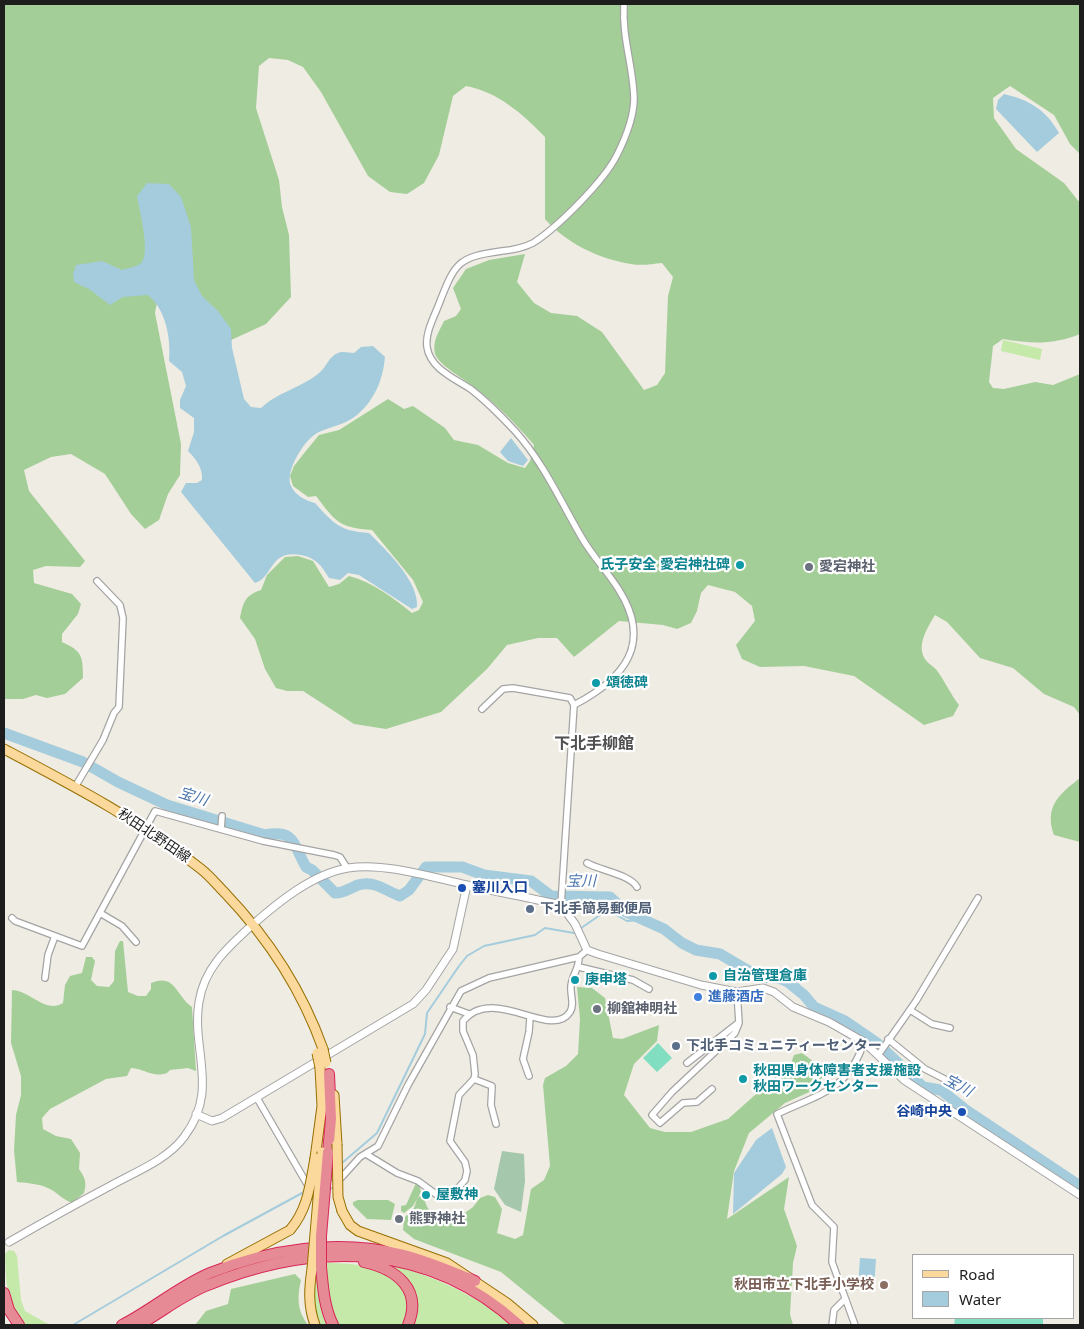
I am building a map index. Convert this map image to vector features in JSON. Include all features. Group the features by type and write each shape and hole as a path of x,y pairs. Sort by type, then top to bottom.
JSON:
{"highway":[{"path":"329,1074 331,1109 322,1154 321,1236 317,1268 328,1315 333,1325"},
{"path":"122,1325 209,1274 256,1258 296,1249 327,1246 358,1247 400,1254 423,1260 475,1281"},
{"path":"326,1255 367,1262 389,1269 395,1274 409,1290 412,1302 408,1325"},
{"path":"139,1325 206,1286 262,1266 326,1255 378,1258 438,1275 459,1284 488,1301 519,1325"},
{"path":"4,1292 9,1310 19,1325"}],"main road":[{"name":"秋田北野田線","path":"4,750 75,787 146,828 203,870 252,925 277,957 320,1051 323,1066 329,1074 334,1095 338,1197 342,1211 350,1225 358,1231 447,1263 475,1281"},
{"path":"209,1274 290,1230 300,1219 322,1154 323,1066"},
{"path":"315,1325 310,1306 317,1268"},
{"path":"475,1281 507,1303 533,1325"}],"street":[{"path":"574,705 587,698 619,673 633,649 634,620 619,590 588,548 534,455 514,430 472,390 448,376 431,358 427,347 431,323 450,276 458,265 467,258 516,250 532,243 595,186 616,157 628,125 634,100 622,27 624,4"},
{"path":"75,787 103,740 114,713 119,707 123,618 120,605 97,581"},
{"path":"482,709 503,690 514,688 570,698 574,705 562,900 576,924 587,950 662,975 737,992 763,988 774,992 793,1006 829,1022 880,1052 904,1080 1080,1195"},
{"path":"12,918 15,922 82,946 155,811 292,848 340,857 347,868"},
{"path":"221,829 222,816"},
{"path":"586,863 636,883 637,887"},
{"path":"9,1242 160,1159 185,1137 196,1114 204,1077 198,1025 200,993 204,982 217,959 252,925 308,883 347,868 367,867 414,873 467,885 562,900"},
{"path":"196,1114 208,1120 216,1121 413,1004 426,990 453,949 467,885"},
{"path":"880,1052 910,1010 978,898"},
{"path":"100,913 122,926 136,942"},
{"path":"45,978 48,955 55,936"},
{"path":"256,1098 314,1196 341,1178 354,1163 378,1146 408,1085 450,1007 461,991 474,983 579,957 587,950"},
{"path":"366,1154 397,1173 418,1181 437,1195 444,1195 459,1187 465,1180 467,1171 465,1162 450,1141 459,1095 474,1079 476,1064 463,1030 463,1021 469,1014 494,1007 507,1008 530,1017 557,1020 570,1013 573,1002 571,986 579,967 579,957"},
{"path":"579,967 634,980 649,989"},
{"path":"712,1089 697,1102 683,1102 660,1123 652,1115 672,1092 735,1033 739,1023 737,992"},
{"path":"450,1007 469,1014"},
{"path":"910,1010 932,1024 950,1028"},
{"path":"529,1076 523,1059 530,1017"},
{"path":"687,1063 739,1023"},
{"path":"887,1040 925,1069 962,1088"},
{"path":"855,1325 832,1262 834,1227 812,1205 777,1114 829,1092 848,1074 864,1042"},
{"path":"474,1079 492,1086 491,1105 496,1124"},
{"path":"832,1325 834,1310 845,1299"}],"green space":[{"path":"4,4 1080,4 1080,154 1070,144 1054,115 1010,86 993,98 994,118 1016,149 1064,183 1080,203 1080,334 1051,342 1024,342 1003,339 993,346 989,382 993,388 1004,389 1035,382 1053,385 1080,374 1080,715 1074,707 1044,694 1013,668 980,658 947,622 935,615 922,642 923,654 926,661 938,672 959,705 953,716 924,725 854,676 804,666 760,667 742,659 736,645 755,621 752,606 735,592 708,585 701,593 697,611 691,623 677,629 663,625 619,621 574,657 557,638 538,638 507,645 487,669 441,712 386,729 354,724 303,691 287,691 276,688 265,669 255,639 240,618 242,608 248,597 261,590 267,575 285,557 298,556 313,561 329,587 339,584 349,576 374,586 412,613 419,610 423,602 413,580 372,530 352,527 339,522 328,512 316,496 308,497 293,486 290,476 294,466 319,435 339,430 388,399 404,409 413,406 445,428 454,440 478,445 508,463 525,468 530,461 534,445 498,407 444,366 435,354 435,341 444,321 456,316 461,309 453,288 466,269 489,260 525,254 517,282 534,303 551,313 577,316 602,332 644,390 657,385 665,373 668,296 673,277 662,263 635,265 619,262 584,249 553,228 545,219 545,137 519,112 489,93 466,86 453,96 439,155 424,183 407,194 390,192 368,176 321,92 303,67 288,60 269,58 259,66 256,108 279,180 282,207 289,235 291,297 266,324 229,341 161,281 155,313 181,444 180,475 168,494 159,520 145,529 131,514 105,474 71,454 51,457 24,470 29,491 85,561 80,567 46,566 33,570 34,583 72,594 81,604 78,614 62,634 62,642 74,648 80,655 83,664 83,678 65,694 47,698 36,695 23,699 4,699"},
{"path":"1003,340 1042,349 1040,360 1001,351"},
{"path":"1080,778 1080,842 1054,835 1051,817 1055,802"},
{"path":"120,941 123,941 128,992 138,996 146,996 151,989 151,983 165,981 174,986 192,1007 196,1071 188,1068 170,1070 162,1074 153,1074 131,1068 127,1076 106,1079 50,1109 42,1118 43,1129 56,1136 71,1139 80,1153 79,1169 85,1180 85,1189 84,1193 72,1203 48,1188 17,1182 14,1150 16,1115 21,1095 21,1076 11,1043 12,990 25,994 44,1004 57,1006 63,1003 65,985 70,976 82,973 86,957 92,957 95,961 91,980 97,986 109,987 114,981 115,951"},
{"path":"577,987 592,988 605,998 613,1038 622,1039 659,1025 657,1041 634,1064 624,1095 650,1128 665,1132 691,1132 728,1119 791,1063 794,1055 802,1053 821,1067 824,1074 816,1089 785,1103 749,1133 734,1171 727,1219 789,1177 784,1209 797,1246 793,1263 790,1314 793,1325 566,1325 501,1272 414,1239 403,1230 404,1218 414,1208 417,1199 423,1192 425,1202 430,1210 436,1217 446,1222 458,1218 473,1207 480,1198 488,1195 495,1197 502,1209 497,1233 515,1239 523,1235 531,1189 544,1180 550,1166 543,1085 545,1078 566,1066 578,1054 580,1019"},
{"path":"658,1043 672,1058 657,1072 643,1058"},
{"path":"502,1151 524,1154 525,1181 521,1212 505,1205 494,1189"},
{"path":"416,1183 419,1184 421,1192 413,1206 404,1213 401,1211 401,1206 406,1205"},
{"path":"358,1200 388,1200 395,1204 391,1220 367,1219 353,1205 353,1202"},
{"path":"9,1250 14,1251 17,1256 21,1300 25,1311 50,1325 24,1325 18,1317 8,1292 5,1254"},
{"path":"324,1263 340,1263 372,1268 386,1273 397,1280 405,1291 408,1306 405,1325 337,1325 332,1312"},
{"path":"384,1263 404,1268 453,1287 515,1325 412,1325 414,1303 412,1288 402,1276"},
{"path":"317,1269 321,1306 330,1325 318,1325 313,1301 314,1270"},
{"path":"295,1274 301,1280 299,1304 308,1325 195,1325 206,1311 228,1304 231,1289"},
{"path":"955,1319 1043,1319 1043,1325 954,1325"}],"water":[{"path":"1004,94 1022,99 1036,107 1049,118 1059,133 1037,152 996,109 998,100"},
{"path":"147,183 169,184 181,197 191,227 194,280 202,296 218,311 231,329 232,348 244,399 251,407 261,408 275,398 305,383 321,371 332,357 338,353 354,353 361,347 373,346 385,357 380,381 369,403 352,418 313,435 297,456 290,472 290,480 291,486 298,495 315,503 338,525 351,530 369,533 376,540 407,577 413,587 417,607 412,609 359,575 348,573 340,580 329,578 318,563 311,558 301,555 291,554 283,556 273,564 261,580 255,583 181,492 186,483 197,483 202,480 202,476 198,464 188,451 194,432 194,418 180,408 180,400 186,386 182,372 169,361 168,334 163,316 148,295 123,297 110,305 89,289 74,282 73,274 76,265 102,261 122,270 141,263 144,258 145,241 137,196"},
{"path":"511,438 528,460 523,466 508,461 500,452"},
{"path":"772,1128 786,1167 782,1174 733,1214 734,1173 756,1140"},
{"path":"860,1258 876,1259 874,1288 858,1286"}],"waterway":[{"name":"宝川","path":"4,733 83,762 118,782 167,805 265,835 283,834 292,841 306,867 312,870 335,893 358,885 369,884 400,896 409,890 426,867 462,867 484,875 531,881 551,896 610,897 626,912 664,929 682,943 696,950 720,954 759,977 779,978 788,982 804,995 814,1007 845,1021 877,1043 923,1087 941,1090 966,1110 1080,1186"},
{"path":"342,1163 377,1133 425,1034 427,1013 467,956 484,946 535,935 545,928 574,933 600,915 611,912 627,921 641,920"},
{"path":"73,1325 223,1236 304,1192"}],"place":[{"name":"氏子安全 愛宕神社碑","path":"740,565"},
{"name":"愛宕神社","path":"809,567"},
{"name":"頌徳碑","path":"596,683"},
{"name":"塞川入口","path":"462,888"},
{"name":"下北手簡易郵便局","path":"530,909"},
{"name":"自治管理倉庫","path":"713,976"},
{"name":"庚申塔","path":"575,980"},
{"name":"進藤酒店","path":"698,997"},
{"name":"柳舘神明社","path":"597,1009"},
{"name":"下北手コミュニティーセンター","path":"676,1046"},
{"name":"秋田県身体障害者支援施設 秋田ワークセンター","path":"743,1079"},
{"name":"谷崎中央","path":"962,1112"},
{"name":"屋敷神","path":"426,1195"},
{"name":"熊野神社","path":"399,1219"},
{"name":"秋田市立下北手小学校","path":"884,1285"}],"district":[{"name":"下北手柳館","path":"594,744"}]}
